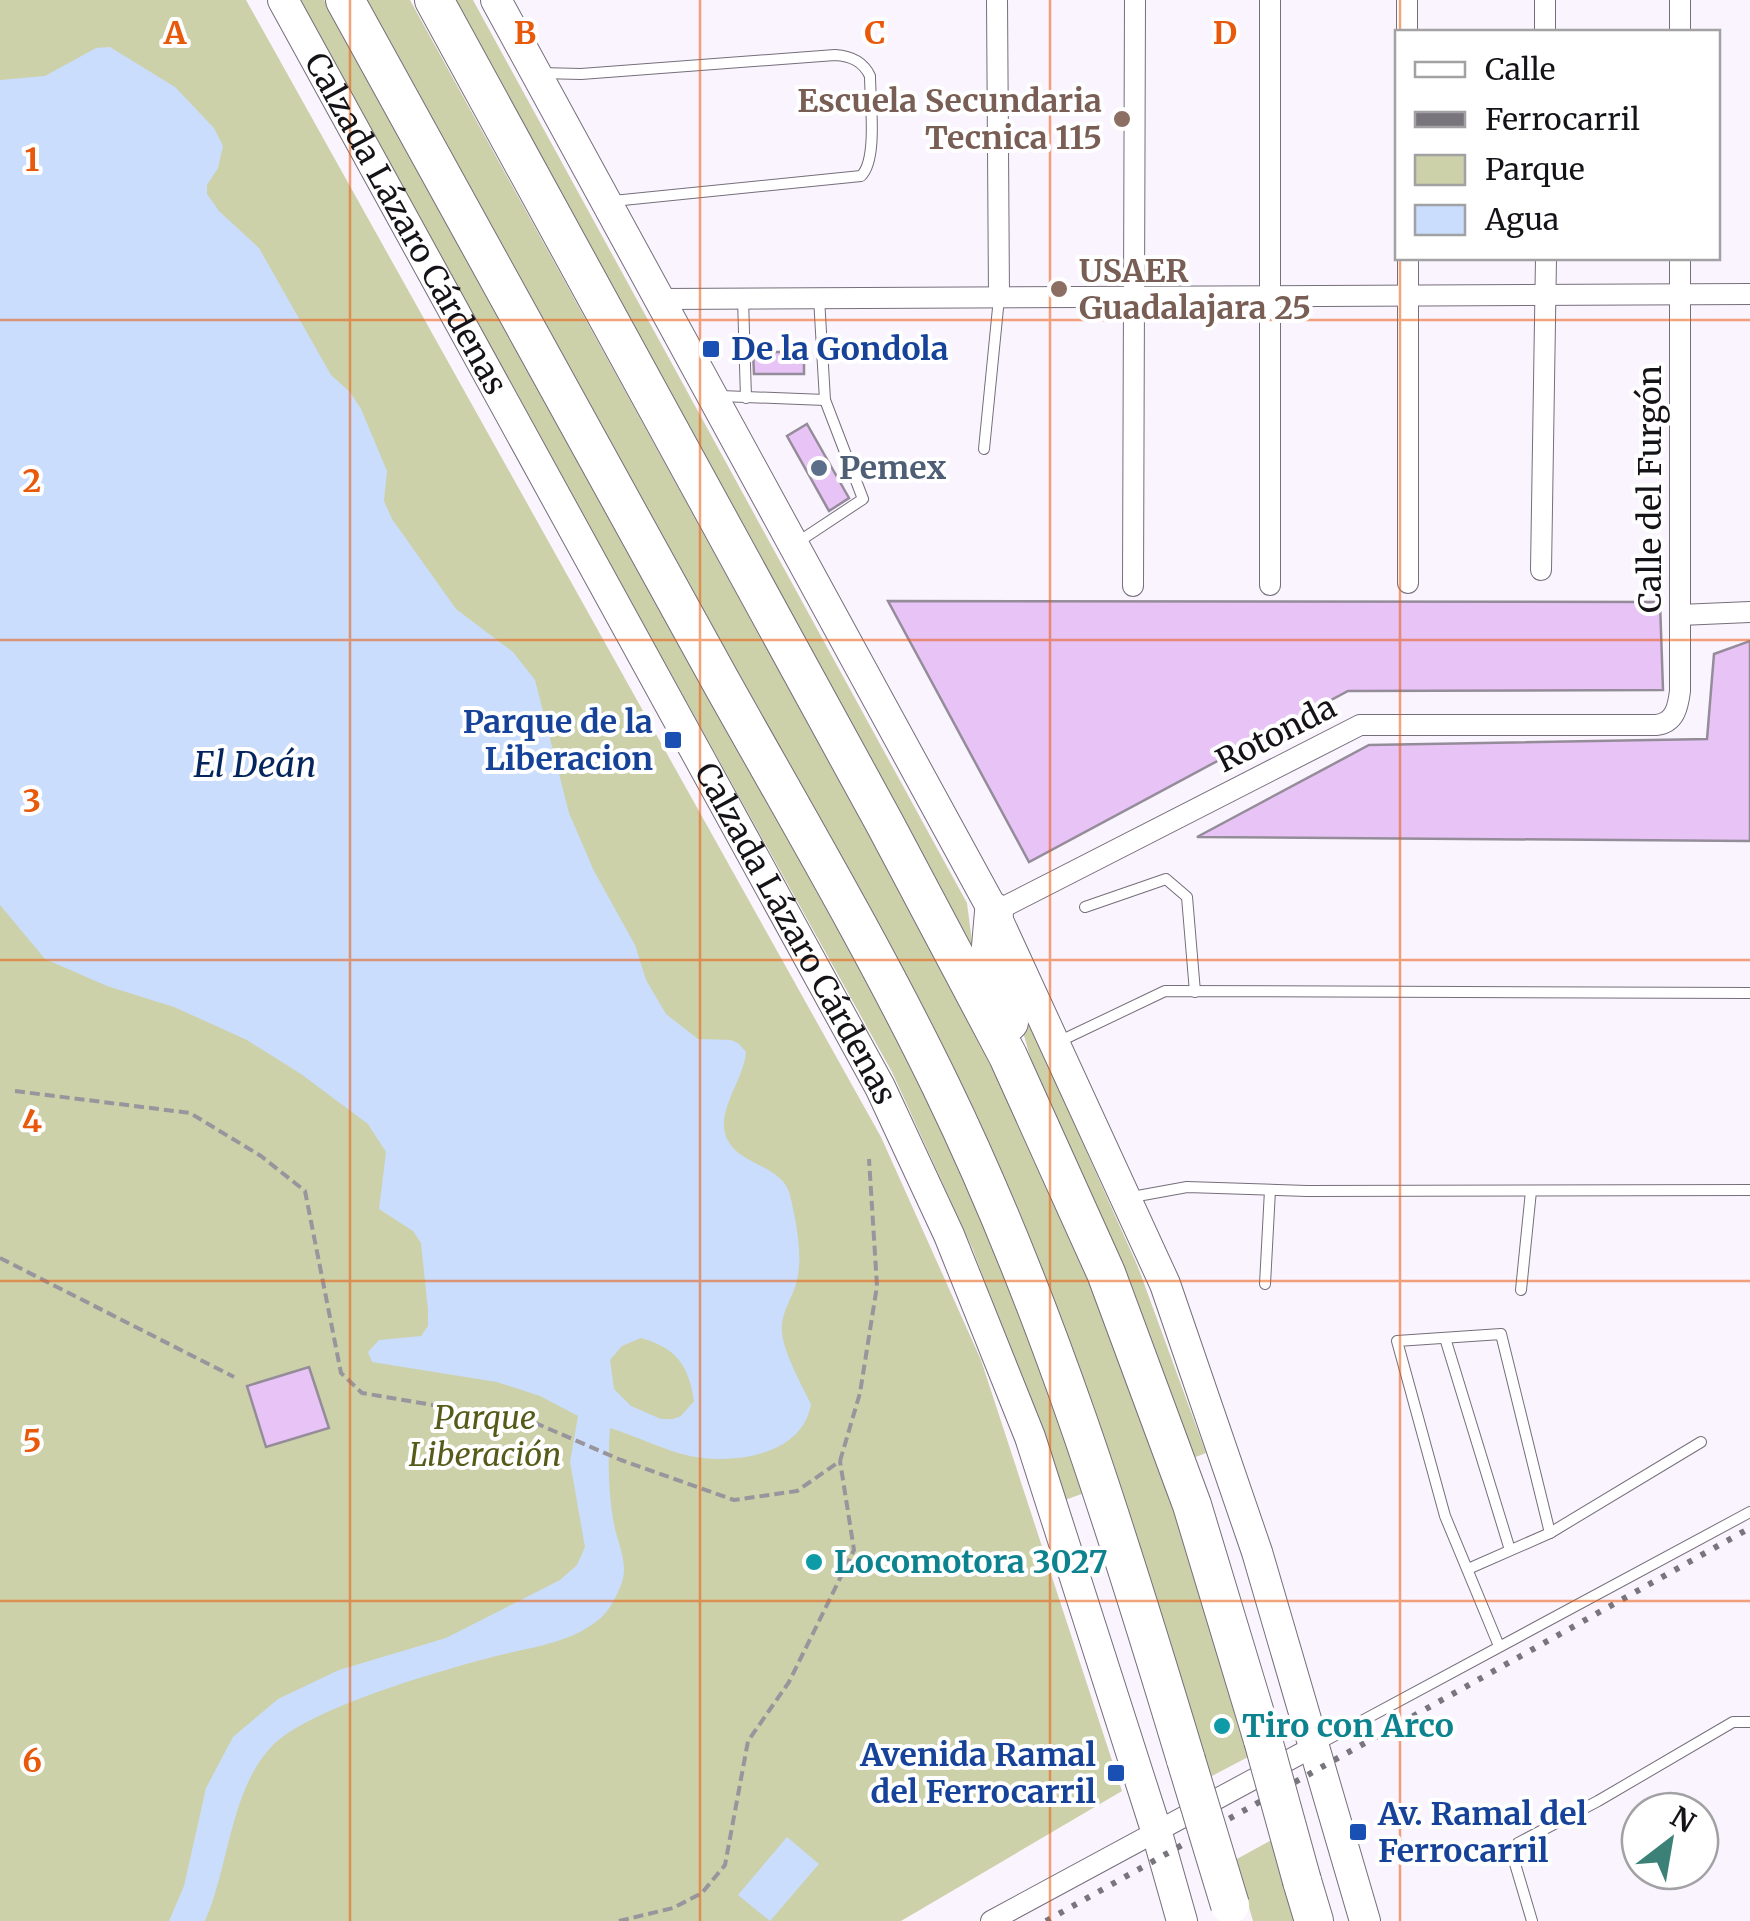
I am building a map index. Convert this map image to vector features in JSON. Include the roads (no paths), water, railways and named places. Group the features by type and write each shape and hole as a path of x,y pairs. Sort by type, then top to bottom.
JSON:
{"highway":[{"name":"Calzada Lázaro Cárdenas","path":"345,0 852,918 941,1087 1016,1258 1114,1520 1232,1913"},
{"path":"434,0 1008,1056 1106,1273 1192,1505 1314,1921"},
{"path":"994,912 990,958 1041,1130"}],"main road":[{"name":"Calzada Lázaro Cárdenas","path":"283,0 880,1087 949,1235 1030,1438 1182,1921"},
{"path":"496,0 661,299 730,397 795,544 994,912 1165,1284 1251,1534 1365,1921"}],"street":[{"path":"997,0 999,297"},
{"path":"1133,586 1134,0"},
{"path":"1270,0 1270,584"},
{"path":"1407,0 1407,30"},
{"path":"1545,0 1545,30"},
{"path":"1680,0 1680,30"},
{"path":"1408,260 1408,583"},
{"path":"1540,570 1546,260"},
{"name":"Calle del Furgón","path":"1671,719 1678,705 1680,616 1680,260"},
{"path":"661,299 1750,294"},
{"path":"1680,616 1750,612"},
{"name":"Rotonda","path":"994,912 1360,725 1656,725 1671,719"},
{"path":"991,1921 1313,1747"}],"lane":[{"path":"536,73 581,74 835,55 849,56 867,69 871,159 867,172 861,176 607,202"},
{"path":"984,449 999,297"},
{"path":"742,298 730,397 825,400"},
{"path":"795,544 863,499 825,400 820,298"},
{"path":"1085,907 1166,878 1187,897 1195,992"},
{"path":"1055,1044 1165,991 1750,993"},
{"path":"1126,1198 1188,1187 1750,1190"},
{"path":"1265,1284 1270,1190"},
{"path":"1521,1290 1531,1190"},
{"path":"1499,1646 1445,1516 1397,1341 1501,1334 1550,1533"},
{"path":"1445,1338 1510,1550"},
{"path":"1468,1569 1550,1533 1702,1442"},
{"path":"1313,1747 1750,1512"},
{"path":"1532,1921 1513,1857 1518,1843 1733,1722 1750,1722"}],"water":[{"name":"El Deán","path":"110,47 175,87 214,128 223,146 207,194 219,211 259,248 331,375 361,409 387,471 384,501 392,519 456,609 513,652 535,680 569,813 594,871 635,945 646,980 666,1014 698,1039 731,1040 746,1052 724,1126 734,1149 777,1176 790,1195 799,1260 782,1332 789,1358 811,1404 795,1435 781,1445 746,1457 690,1456 610,1428 610,1496 624,1569 618,1592 605,1613 568,1637 378,1692 290,1732 272,1746 247,1784 205,1921 169,1921 184,1886 206,1788 233,1737 278,1699 339,1670 446,1638 560,1580 577,1565 585,1547 570,1462 578,1416 540,1396 497,1382 372,1362 368,1352 379,1340 421,1336 428,1326 428,1310 421,1243 413,1231 379,1209 386,1152 368,1124 247,1040 174,1007 107,986 45,959 0,905 0,80 45,76 96,48","holes":["641,1338 672,1353 689,1377 694,1401 681,1416 661,1419 631,1406 614,1389 610,1360 622,1346"]},
{"path":"787,1837 819,1864 770,1921 738,1895"}],"railway":[{"path":"1046,1921 1750,1528"}],"place":[{"name":"Escuela Secundaria Tecnica 115","path":"1122,119"},
{"name":"USAER Guadalajara 25","path":"1059,289"},
{"name":"De la Gondola","path":"711,349"},
{"name":"Pemex","path":"819,468"},
{"name":"Parque de la Liberacion","path":"673,740"},
{"name":"Locomotora 3027","path":"814,1562"},
{"name":"Tiro con Arco","path":"1222,1726"},
{"name":"Avenida Ramal del Ferrocarril","path":"1116,1773"},
{"name":"Av. Ramal del Ferrocarril","path":"1358,1832"}],"park label":[{"name":"Parque Liberación","path":"485,1436"}]}
